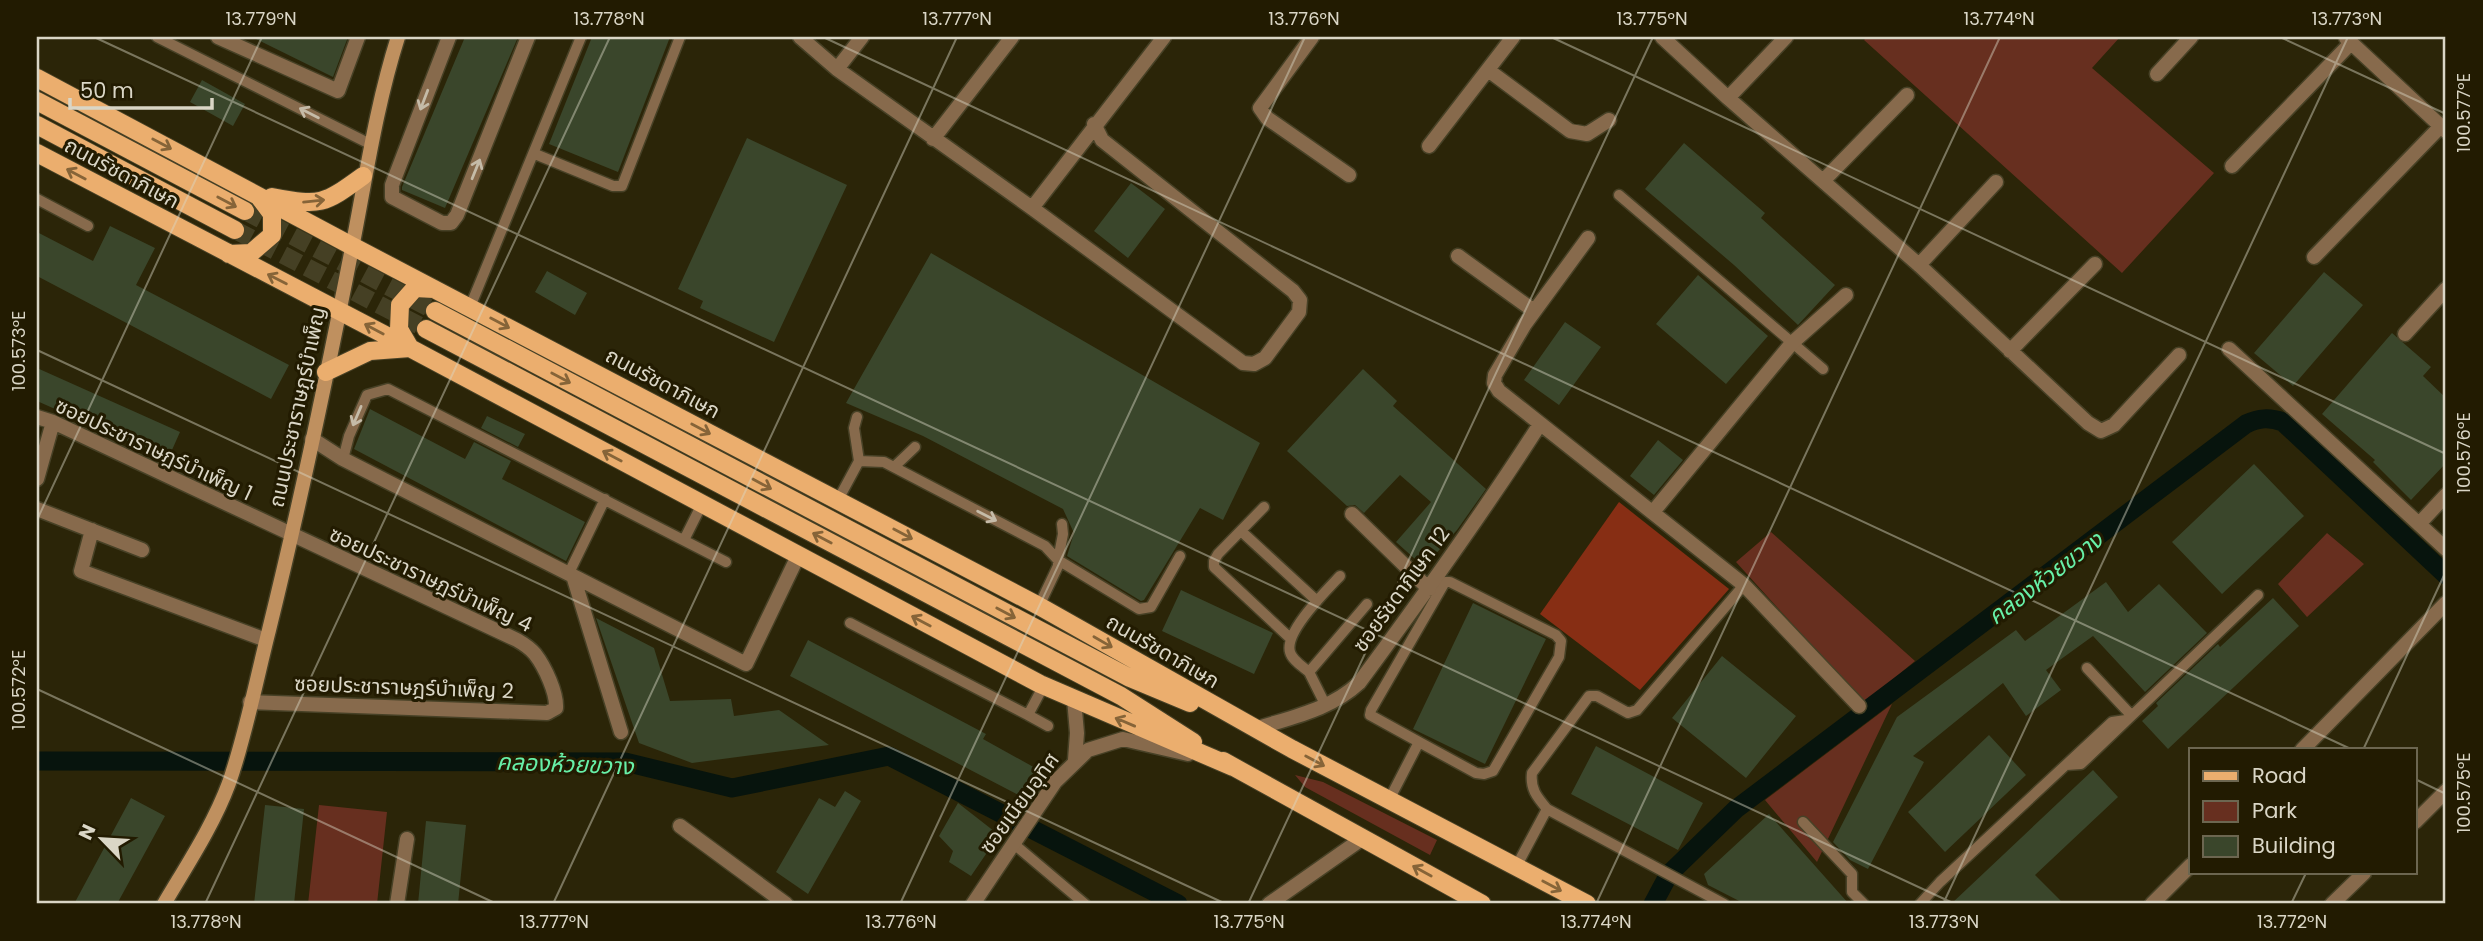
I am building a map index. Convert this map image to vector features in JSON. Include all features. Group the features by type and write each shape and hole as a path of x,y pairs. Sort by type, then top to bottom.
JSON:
{"main road":[{"name":"ถนนประชาราษฎร์บำเพ็ญ","path":"164,904 207,830 228,784 241,740 292,537 352,246 363,176 398,37"},
{"name":"ถนนรัชดาภิเษก","path":"37,78 1039,606 1260,731 1587,904"},
{"name":"ถนนรัชดาภิเษก","path":"37,102 245,211"},
{"name":"ถนนรัชดาภิเษก","path":"37,125 235,230"},
{"name":"ถนนรัชดาภิเษก","path":"37,153 1044,685 1233,767"},
{"path":"258,195 304,203 321,202 338,195 363,176"},
{"path":"228,255 251,253 272,235 272,214 258,195"},
{"path":"326,372 370,351 410,348 399,329 400,304 415,288 435,289"},
{"name":"ถนนรัชดาภิเษก","path":"435,311 1130,678 1260,731"},
{"name":"ถนนรัชดาภิเษก","path":"426,329 1121,695 1233,767 1482,904"}],"street":[{"path":"218,37 338,91 358,37"},
{"path":"449,37 391,185 392,197 442,223 451,223 457,215 528,37"},
{"path":"800,37 838,69 933,139 1243,363 1254,363 1265,358 1299,312 1300,300 1293,291 1102,140 1094,124"},
{"path":"838,69 862,37"},
{"path":"933,139 1012,37"},
{"path":"1032,208 1094,124 1164,37"},
{"path":"1312,37 1260,108 1267,118 1349,175"},
{"path":"1429,146 1513,37"},
{"path":"1662,37 1919,265 2088,423 2101,431 2114,425 2179,355"},
{"path":"1728,98 1786,37"},
{"path":"2157,74 2192,37"},
{"path":"2232,166 2348,40 2444,128 2314,257"},
{"path":"1488,70 1570,131 1587,134 1609,120"},
{"path":"1823,181 1907,95"},
{"path":"1919,265 1996,182"},
{"path":"1588,238 1534,311 1495,375 1494,383 1499,391 1744,585 1859,706"},
{"path":"1458,256 1534,311"},
{"path":"2010,351 2095,264"},
{"path":"2405,334 2446,289"},
{"path":"1653,512 1793,344 1846,295"},
{"path":"2228,349 2446,549"},
{"name":"ซอยประชาราษฎร์บำเพ็ญ 1","path":"37,417 292,537"},
{"path":"37,479 52,422"},
{"name":"ซอยรัชดาภิเษก 12","path":"1260,731 1326,706 1346,695 1359,683 1429,589 1540,424"},
{"path":"312,439 343,459 746,664 798,556"},
{"path":"2419,524 2446,495"},
{"path":"37,509 142,550"},
{"path":"1352,514 1429,589"},
{"path":"92,530 81,571 266,640"},
{"name":"ซอยประชาราษฎร์บำเพ็ญ 4","path":"292,537 528,647 536,655 556,699 556,708"},
{"path":"571,577 621,732"},
{"path":"2304,748 2446,603"},
{"path":"1074,699 1077,733 1075,760"},
{"name":"ซอยประชาราษฎร์บำเพ็ญ 2","path":"250,702 547,713 556,708"},
{"name":"ซอยเนียมอุทิศ","path":"973,904 1055,782 1088,750 1123,738 1233,767"},
{"path":"2416,821 2446,791"},
{"path":"680,826 786,904"},
{"path":"1269,904 1363,838"},
{"path":"397,904 407,839"},
{"path":"2152,904 2189,867"},
{"path":"2332,904 2363,874"}],"lane":[{"path":"157,37 370,144"},
{"path":"470,307 581,37"},
{"path":"534,154 613,186 622,186 680,37"},
{"path":"1619,195 1823,369"},
{"path":"37,199 88,226"},
{"path":"343,459 349,436 367,395 388,389 726,562"},
{"path":"838,500 859,461 854,428 857,417"},
{"path":"894,467 915,447"},
{"path":"859,461 884,462 1043,544 1058,560 1139,609 1151,607 1180,556"},
{"path":"571,577 605,499"},
{"path":"684,540 702,504"},
{"path":"1264,507 1218,554 1214,567 1290,638"},
{"path":"1039,606 1057,571 1062,524"},
{"path":"1241,531 1317,601"},
{"path":"1326,706 1308,672 1292,657 1289,649 1290,638 1317,601 1340,576"},
{"path":"1445,582 1450,582 1556,635 1561,641 1559,657 1493,771 1476,773 1419,742 1370,715 1445,582"},
{"path":"1724,904 1547,808 1534,794 1531,784 1532,773 1589,696 1597,696 1628,713 1637,710 1744,585"},
{"path":"1920,904 1940,882 2112,722 2128,717 2258,595"},
{"path":"1308,672 1367,604"},
{"path":"850,623 1048,726"},
{"path":"2087,668 2128,717"},
{"path":"1028,715 1044,685"},
{"path":"1389,800 1419,742"},
{"path":"1516,867 1547,808"},
{"path":"1803,822 1852,874 1852,892 1864,904"},
{"path":"1017,840 1085,904"}],"green space":[{"path":"1867,37 2120,37 2092,68 2214,173 2122,273 1864,40"},
{"path":"1771,532 1915,661 1864,703 1736,562"},
{"path":"2327,533 2364,564 2307,617 2278,584"},
{"path":"1892,704 1817,862 1765,800"},
{"path":"1295,775 1323,782 1437,840 1430,855 1305,787"},
{"path":"319,805 387,812 377,904 308,904"}],"shaded area":[{"path":"1619,502 1729,589 1640,690 1540,614"}],"building":[{"path":"252,37 348,37 333,77"},
{"path":"465,37 518,37 445,208 402,190 402,187"},
{"path":"592,37 670,37 618,172 549,144"},
{"path":"202,80 245,104 233,126 190,102"},
{"path":"747,138 847,185 774,342 700,308 703,301 678,289"},
{"path":"1684,143 1765,213 1761,218 1835,285 1798,325 1734,265 1645,189"},
{"path":"1131,183 1165,209 1128,258 1094,231"},
{"path":"110,226 155,248 136,285 289,365 271,399 37,276 37,232 93,261"},
{"path":"931,253 1260,443 1223,520 1200,508 1144,600 1141,601 1067,556 1074,533 1063,509 923,436 846,403"},
{"path":"547,271 587,293 575,315 535,292"},
{"path":"2324,272 2363,305 2293,386 2254,353"},
{"path":"1698,275 1768,336 1726,384 1656,324"},
{"path":"1565,322 1601,347 1559,405 1524,380"},
{"path":"2392,333 2431,367 2423,376 2446,398 2446,463 2411,500 2373,462 2375,460 2322,414"},
{"path":"37,368 180,432 168,459 37,401"},
{"path":"1363,369 1397,401 1393,406 1486,489 1457,530 1424,567 1396,542 1431,502 1400,475 1364,513 1355,505 1347,506 1287,451"},
{"path":"370,409 465,459 474,442 511,461 502,479 585,522 566,561 354,449"},
{"path":"487,416 525,434 518,447 481,428"},
{"path":"1658,440 1683,460 1654,495 1630,476"},
{"path":"2254,464 2304,516 2222,594 2172,542"},
{"path":"2106,582 2128,612 2159,584 2207,633 2145,692 2093,636 2046,670 2061,690 2026,716 2003,683 1913,756 1924,762 1868,869 1850,860 1833,842 1897,717 2016,630 2025,641"},
{"path":"1181,590 1273,633 1254,674 1162,631"},
{"path":"2273,598 2299,626 2168,749 2142,721 2158,706 2156,703 2218,644 2220,647"},
{"path":"1473,603 1546,639 1485,764 1413,729"},
{"path":"596,618 654,648 670,701 731,699 734,716 779,710 829,745 692,763 639,743"},
{"path":"808,640 986,734 983,739 1048,775 1030,801 790,676"},
{"path":"1722,656 1796,716 1746,778 1672,718"},
{"path":"1989,735 2026,775 1945,852 1908,812"},
{"path":"1596,746 1703,803 1678,850 1571,794"},
{"path":"2093,770 2118,797 2035,875 2064,904 1951,904"},
{"path":"845,791 861,801 808,894 776,872 819,798 835,807"},
{"path":"131,798 165,816 117,904 74,904"},
{"path":"958,803 999,835 971,876 949,862 953,851 939,836"},
{"path":"265,805 304,809 294,904 254,904"},
{"path":"1769,814 1849,904 1745,904 1708,885 1704,874"},
{"path":"426,821 466,825 458,904 418,904"}],"waterway":[{"name":"คลองห้วยขวาง","path":"1653,904 1669,874 1736,809 2246,424 2260,419 2283,422 2446,575"},
{"name":"คลองห้วยขวาง","path":"37,761 625,762 732,788 889,756 1178,904"}],"tunnel":[{"path":"245,211 435,311"},
{"path":"235,230 426,329"}]}
